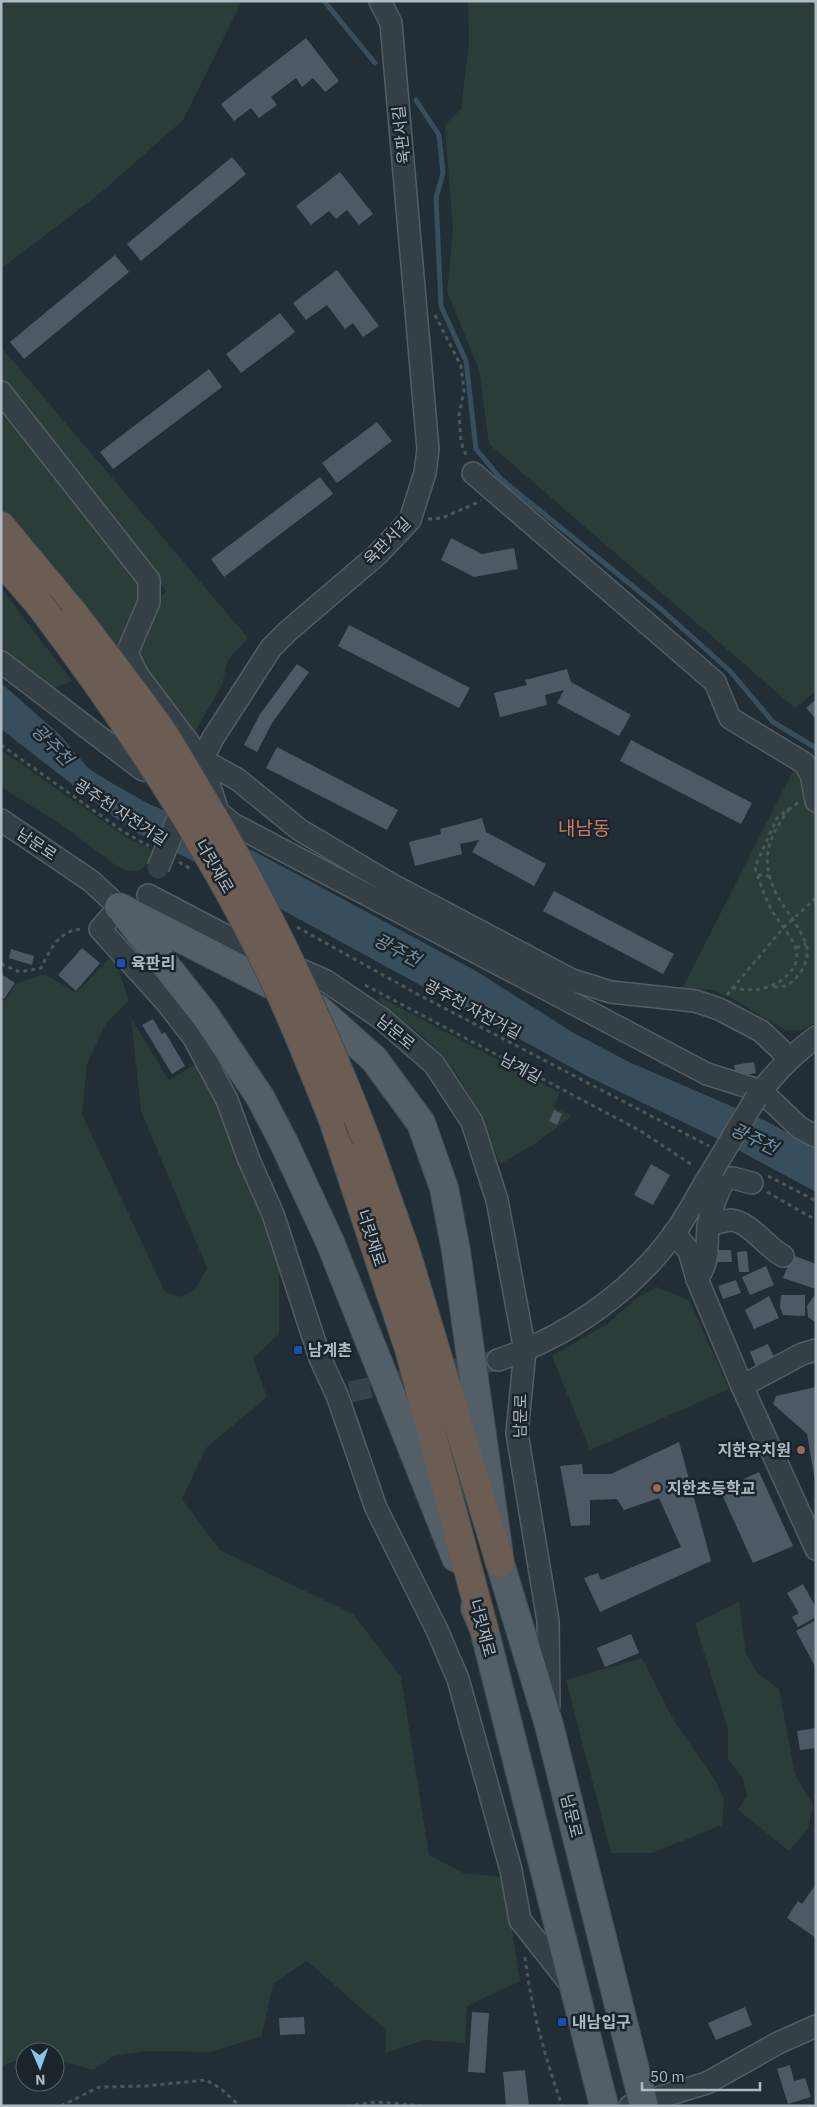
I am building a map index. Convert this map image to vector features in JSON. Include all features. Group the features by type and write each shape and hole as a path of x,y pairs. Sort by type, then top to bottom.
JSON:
{"highway":[{"name":"너릿재로","path":"1,526 74,615 160,728 224,833 306,995 338,1066 406,1252 500,1563"},
{"name":"너릿재로","path":"1,560 39,604 101,685 143,749 230,893 270,971 332,1117 409,1350 484,1629"}],"main road":[{"path":"119,907 317,1008 374,1059 421,1123 444,1188 456,1251 500,1563"},
{"path":"119,907 205,1015 260,1097 284,1143 330,1242 484,1629"},
{"name":"너릿재로","path":"500,1563 549,1725"},
{"name":"너릿재로","path":"484,1629 575,1990"},
{"name":"남문로","path":"549,1725 639,2105"},
{"path":"575,1990 604,2106"}],"street":[{"name":"육판서길","path":"148,895 167,864 183,806 201,759 271,648 288,630 378,554 410,520 426,473 428,449 391,23 380,1"},
{"path":"1,392 149,580 149,602 127,653 137,674 201,759 218,812 233,824 707,1074 759,1095 800,1128 816,1136"},
{"path":"474,473 498,496 715,682 730,718 804,763 811,774 815,797"},
{"path":"1,662 143,770 201,759 238,779 300,830 389,883 572,980 611,992 695,1000 719,1009 760,1031 781,1050 787,1059"},
{"name":"남문로","path":"1,820 91,881 119,907"},
{"path":"148,895 133,904 119,907 100,929 166,1002 194,1038 227,1100 249,1160 272,1214 320,1358 344,1393 376,1508 437,1630 458,1679 511,1870 520,1920 575,1990"},
{"name":"남문로","path":"148,895 230,938 326,981 382,1019 434,1064 458,1097 475,1130 497,1200 525,1351 517,1433 548,1621 549,1725"},
{"path":"498,1360 525,1351 574,1325 600,1308 662,1249 674,1233 713,1166 759,1095 787,1059 816,1037"},
{"path":"697,1279 706,1267 708,1225 714,1198 725,1179 758,1178"},
{"path":"708,1225 731,1220 745,1226 772,1250 783,1256"},
{"path":"674,1233 689,1250 697,1279 742,1386 816,1549"},
{"path":"742,1386 802,1354 816,1350"},
{"path":"639,2105 707,2083 778,2043 816,2026"}],"path":[{"path":"417,309 432,307 461,366 464,391 459,415 461,442 474,473"},
{"path":"410,520 442,518 472,504 498,496"},
{"name":"광주천 자전거길","path":"1,744 124,832 150,846"},
{"path":"773,987 792,972 798,961 796,948 771,908 756,867 777,818 792,804 815,797"},
{"path":"732,988 748,991 788,985 800,972 808,957 806,944 775,893 770,876 768,847 772,834 792,804"},
{"name":"광주천 자전거길","path":"167,864 193,870"},
{"path":"758,875 770,876"},
{"path":"719,1009 732,988 784,927 816,898"},
{"name":"광주천 자전거길","path":"289,923 419,995 713,1166"},
{"path":"1,964 20,972 41,968 50,947 72,929 100,929"},
{"path":"796,948 806,944"},
{"name":"남계길","path":"360,984 369,986 639,1130 697,1167 713,1166"},
{"path":"758,1178 816,1202"},
{"path":"758,1178 816,1220"},
{"path":"520,1920 529,1989 544,2056 562,2106"},
{"path":"61,2106 99,2087 146,2086 206,2080 220,2088 240,2106"},
{"path":"347,2106 376,2102 425,2106"}],"green space":[{"path":"1,1 242,1 183,120 104,190 1,269"},
{"path":"468,1 816,1 816,691 795,708 489,444 479,370 447,291 453,231 445,125 461,109 469,43"},
{"path":"1,347 248,638 228,660 222,685 194,733 134,661 151,608 166,591 1,383"},
{"path":"1,403 145,585 117,659 1,518"},
{"path":"1,588 72,681 45,692 1,658"},
{"path":"1,750 126,837 152,850 144,867 131,871 118,867 62,825 1,787"},
{"path":"795,767 808,777 816,820 816,1022 802,1030 786,1030 733,999 713,990 682,989"},
{"path":"113,955 129,1000 106,1023 87,1064 82,1114 165,1292 181,1297 196,1288 207,1268 141,1111 131,1018 169,1080 200,1061 279,1249 279,1334 253,1358 267,1397 206,1448 182,1499 220,1550 353,1614 401,1677 429,1855 463,1873 504,1877 520,1981 467,2006 465,2043 424,2040 385,2053 386,2030 307,1961 273,1984 262,2036 211,2052 146,2051 114,2056 93,2070 65,2062 65,2042 15,2042 15,2061 1,2066 1,999 5,1001 17,983 45,974 76,993"},
{"path":"380,997 560,1093 553,1107 572,1116 533,1145 500,1164 467,1092 450,1065 433,1046 378,1000"},
{"path":"657,1287 689,1300 729,1389 590,1450 552,1356 607,1324 638,1297"},
{"path":"739,1602 746,1653 757,1673 779,1689 795,1774 813,1805 808,1829 789,1851 738,1810 747,1796 743,1779 728,1759 728,1729 695,1623"},
{"path":"642,1658 673,1719 716,1782 724,1800 722,1825 652,1853 611,1853 566,1680"}],"water":[{"name":"광주천","path":"1,683 60,735 88,768 110,782 147,803 240,844 278,864 476,971 572,1032 629,1062 766,1121 816,1148 816,1192 714,1137 589,1077 187,858 131,830 1,729"}],"building":[{"path":"306,38 339,81 325,92 313,78 302,87 296,78 271,97 277,105 259,118 251,108 234,121 221,104"},
{"path":"232,157 246,174 141,261 127,244"},
{"path":"340,172 373,214 359,225 347,210 336,219 329,211 311,225 296,206"},
{"path":"115,255 129,272 24,359 10,342"},
{"path":"337,270 379,326 363,337 353,323 345,329 327,305 306,320 293,303"},
{"path":"280,313 295,332 241,373 226,354"},
{"path":"209,369 222,387 113,469 100,452"},
{"path":"377,422 392,441 337,483 322,463"},
{"path":"320,477 333,494 224,577 211,559"},
{"path":"451,538 482,554 514,548 518,569 474,577 441,560"},
{"path":"349,625 470,688 459,708 338,646"},
{"path":"297,664 309,672 272,723 257,752 244,745 260,714"},
{"path":"567,669 571,682 631,715 619,736 557,703 564,690 545,695 547,705 500,717 494,693 527,685 525,680"},
{"path":"816,699 816,719 806,708"},
{"path":"631,740 752,803 741,824 620,761"},
{"path":"277,747 398,810 387,830 266,768"},
{"path":"482,818 486,832 546,864 534,886 472,852 479,840 460,844 462,854 415,866 409,842 441,834 440,829"},
{"path":"554,891 674,954 663,974 543,911"},
{"path":"82,948 100,963 76,991 58,975"},
{"path":"11,949 34,956 32,965 9,958"},
{"path":"1,974 15,983 4,999 1,997"},
{"path":"153,1019 162,1034 165,1032 185,1066 172,1074 142,1025"},
{"path":"754,1062 756,1073 736,1077 734,1065"},
{"path":"554,1110 562,1114 557,1125 549,1121"},
{"path":"651,1164 670,1175 653,1205 634,1195"},
{"path":"715,1250 731,1250 732,1262 715,1262"},
{"path":"747,1251 749,1272 739,1272 737,1252"},
{"path":"792,1255 816,1264 816,1289 783,1278"},
{"path":"766,1266 774,1285 750,1295 742,1277"},
{"path":"736,1280 741,1293 723,1299 718,1286"},
{"path":"781,1295 805,1295 805,1316 783,1315 780,1307"},
{"path":"769,1296 779,1318 754,1329 745,1310"},
{"path":"814,1296 816,1297 816,1323 808,1317 807,1306"},
{"path":"768,1344 777,1364 758,1372 750,1352"},
{"path":"816,1387 815,1481 807,1434 773,1404 776,1396"},
{"path":"679,1442 711,1561 600,1612 584,1578 598,1573 601,1580 681,1547 659,1498 624,1510 617,1499 590,1500 590,1525 571,1526 560,1466 582,1464 583,1474 611,1474"},
{"path":"759,1472 793,1546 753,1563 720,1490"},
{"path":"803,1584 816,1608 816,1617 798,1627 792,1617 799,1613 787,1593"},
{"path":"816,1620 816,1668 796,1631"},
{"path":"631,1634 639,1653 605,1667 597,1648"},
{"path":"816,1728 816,1748 800,1750 797,1731"},
{"path":"814,1887 816,1888 816,1938 787,1918 798,1901 802,1904"},
{"path":"745,2007 752,2025 716,2040 708,2023"},
{"path":"472,2012 489,2013 485,2073 468,2072"},
{"path":"304,2017 305,2034 280,2035 279,2018"},
{"path":"790,2065 794,2081 805,2078 811,2097 788,2104 777,2069"},
{"path":"525,2070 529,2106 506,2106 503,2072"}],"waterway":[{"path":"324,1 375,63"},
{"path":"416,100 439,135 443,173 436,198 441,306 466,361 476,449 501,479 662,610 730,671 773,722 816,748"}],"tunnel":[{"path":"350,1392 498,1360"}],"place":[{"name":"육판리","path":"121,963"},
{"name":"남계촌","path":"298,1350"},
{"name":"지한유치원","path":"801,1450"},
{"name":"지한초등학교","path":"657,1488"},
{"name":"내남입구","path":"562,2022"}],"district":[{"name":"내남동","path":"584,828"}]}
